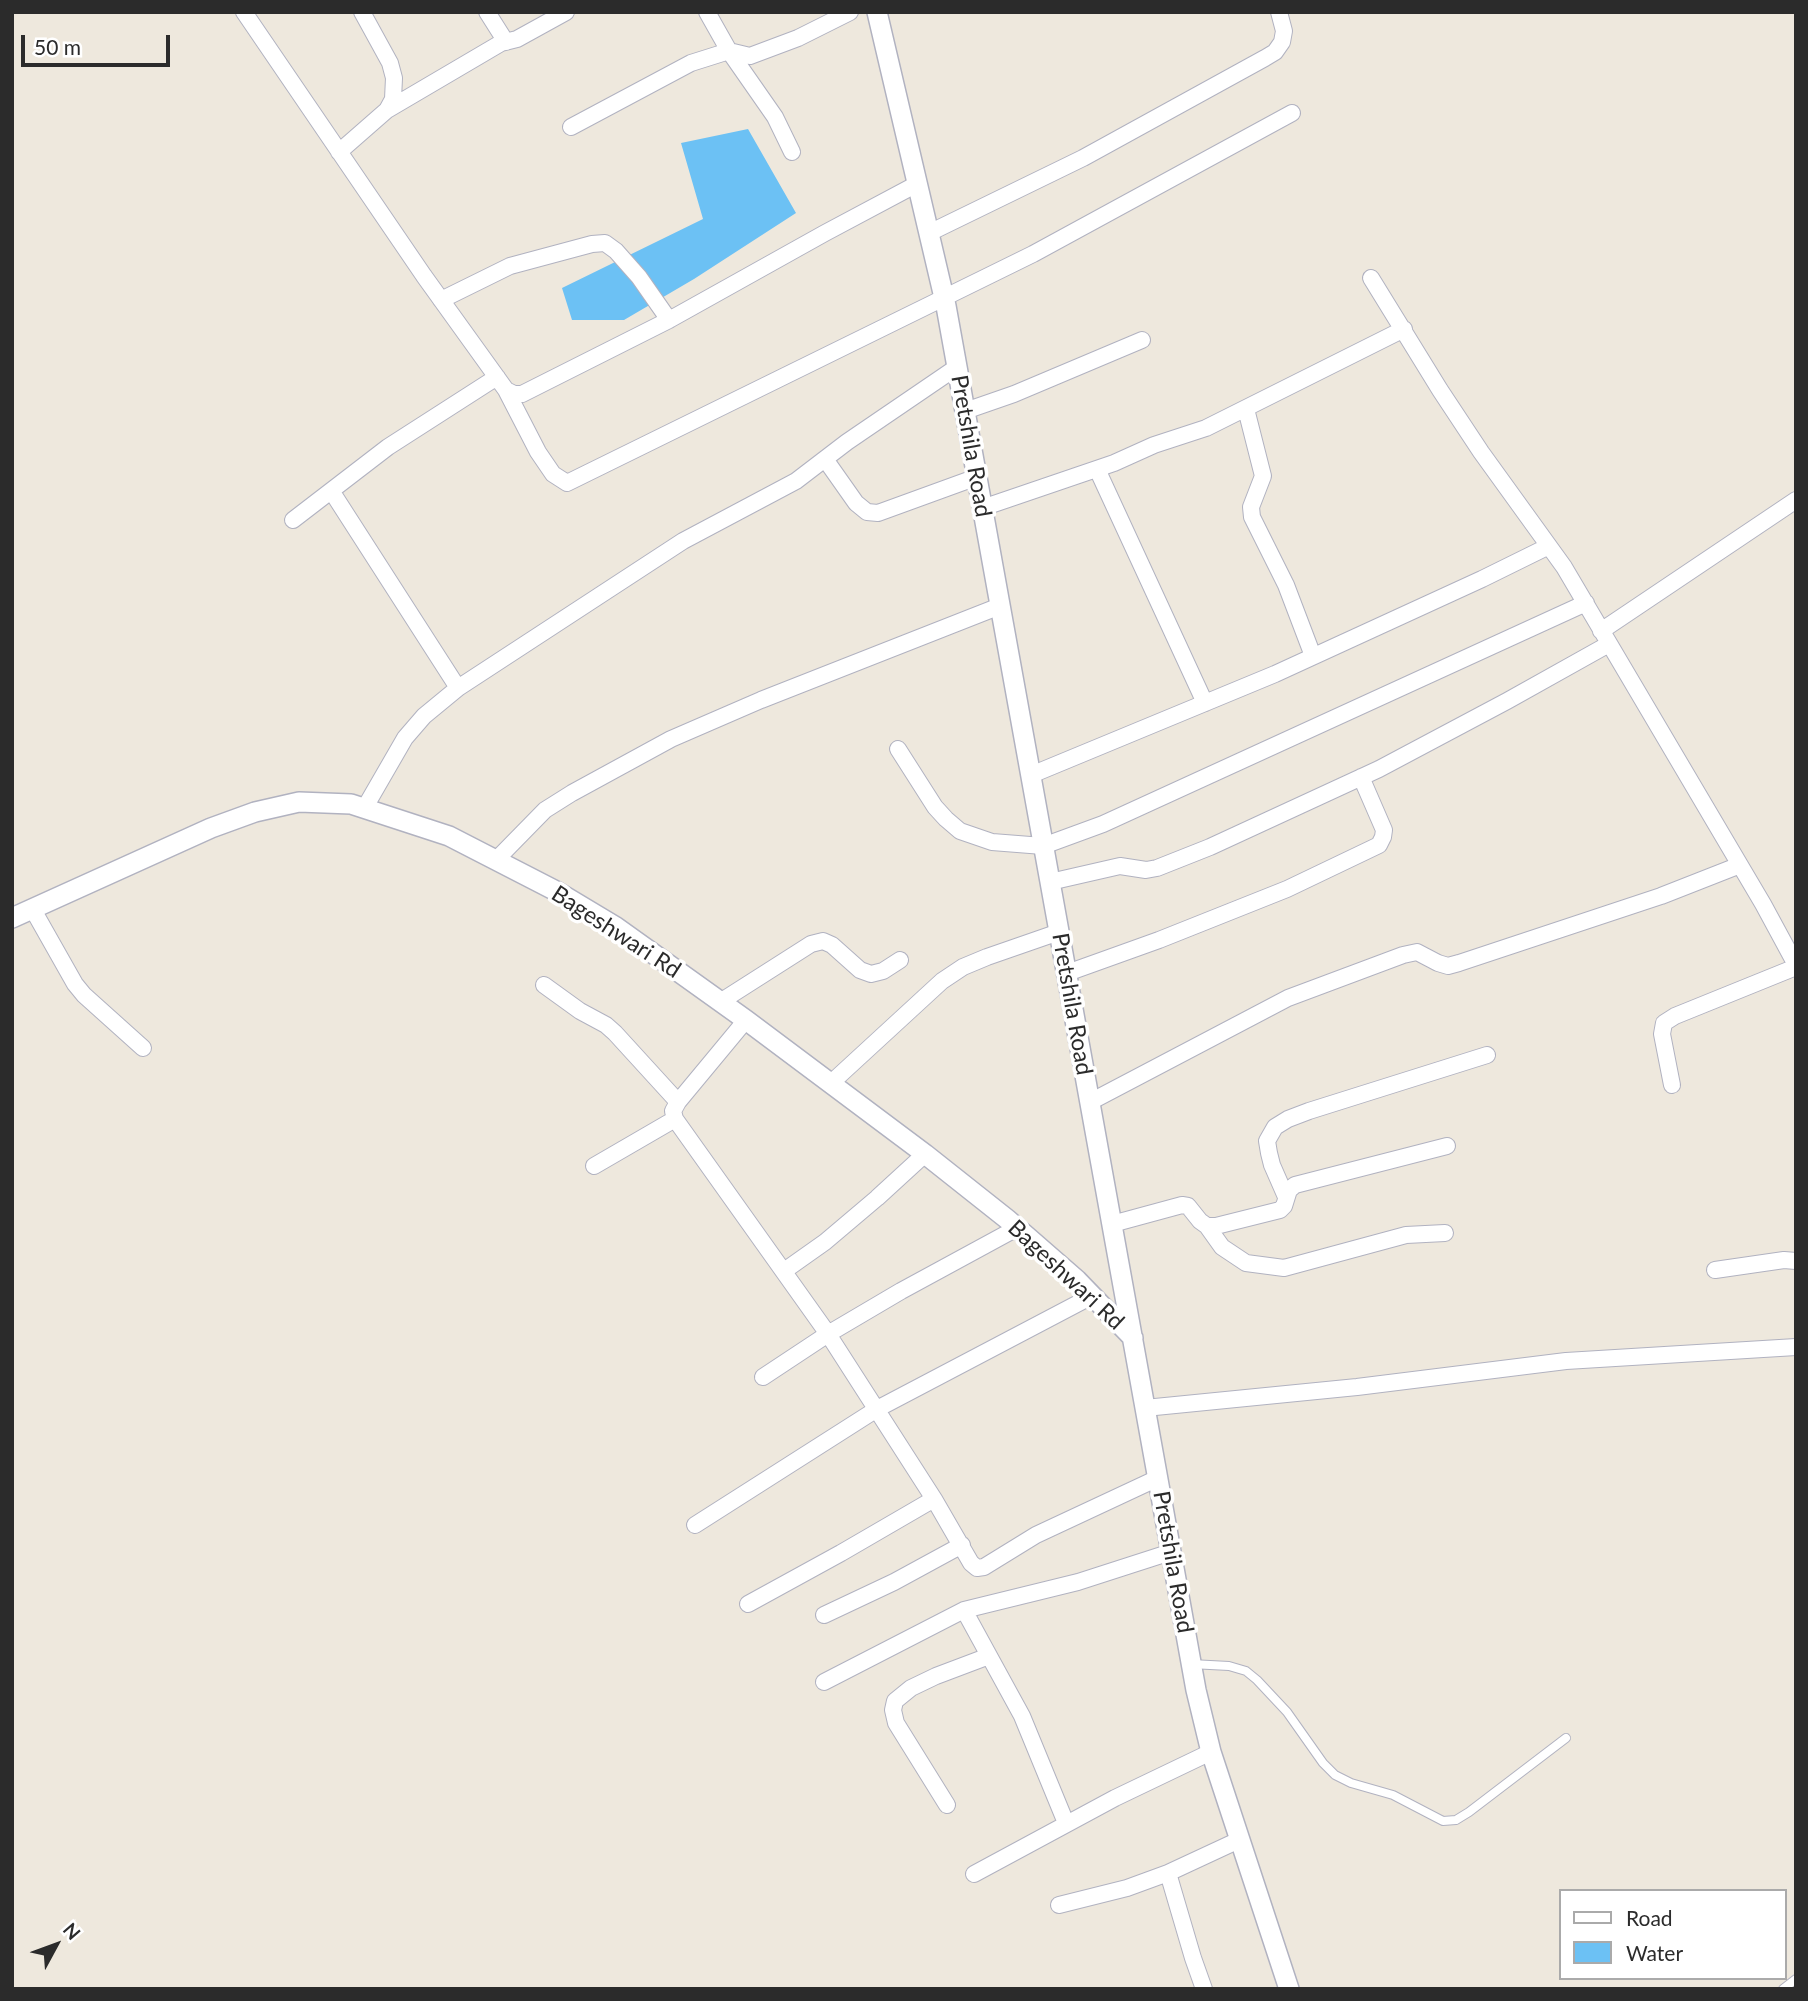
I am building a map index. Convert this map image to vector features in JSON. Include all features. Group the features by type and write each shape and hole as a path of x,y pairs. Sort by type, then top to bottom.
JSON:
{"street":[{"path":"244,12 501,384 553,474 567,483 1033,254 1292,113"},
{"path":"362,12 390,63 394,78 393,99 387,110"},
{"path":"487,12 506,42"},
{"path":"339,152 387,110 500,43 517,39 566,12"},
{"path":"706,12 729,51 775,117 792,152"},
{"path":"571,127 691,63 729,51 750,56 759,54 850,12"},
{"name":"Pretshila Road","path":"877,12 944,299 957,367 1191,1664 1211,1752 1289,1989"},
{"path":"929,233 1083,158 1265,58 1282,42 1284,31 1279,12"},
{"path":"501,384 514,394 522,394 669,320 917,184"},
{"path":"441,300 510,266 605,243 616,251 639,277 669,320"},
{"path":"1371,278 1492,469 1564,567 1763,904 1796,966 1664,1023 1662,1034 1672,1085"},
{"path":"982,508 1206,428 1404,329"},
{"path":"965,411 1014,394 1142,340"},
{"path":"364,808 405,738 424,716 458,688 683,541 796,481 847,442 957,367"},
{"path":"293,520 388,447 501,384"},
{"path":"1246,409 1263,475 1251,507 1252,517 1286,585 1312,656"},
{"path":"825,458 856,503 867,512 878,513 977,477"},
{"path":"1097,469 1205,704"},
{"path":"332,492 458,688"},
{"path":"1050,882 1120,866 1146,870 1157,868 1260,825 1361,777 1507,701 1605,637 1796,500"},
{"path":"1031,775 1205,704 1549,546"},
{"path":"898,749 935,807 960,831 992,842 1043,846 1115,819 1586,603"},
{"path":"496,860 545,810 671,739 761,700 1000,606"},
{"path":"1066,973 1159,940 1287,889 1379,845 1384,830 1361,777"},
{"name":"Bageshwari Rd","path":"12,918 211,828 256,812 299,802 351,804 449,836 556,891 616,927 746,1020 925,1154 1017,1228 1092,1296 1133,1338"},
{"path":"1090,1102 1288,998 1403,955 1417,952 1448,966 1661,896 1740,865"},
{"path":"32,908 75,984 143,1048"},
{"path":"830,1084 942,981 963,967 1059,932"},
{"path":"720,1002 811,944 823,941 832,945 860,971 872,974 883,971 900,960"},
{"path":"544,985 580,1011 606,1025 678,1102"},
{"path":"746,1020 678,1102 673,1111 675,1119 828,1334 934,1499 971,1563 977,1568 984,1567 1036,1535 1158,1478"},
{"path":"1286,1197 1267,1141 1275,1127 1309,1111 1487,1055"},
{"path":"594,1166 675,1119"},
{"path":"1207,1226 1280,1210 1289,1190 1304,1182 1447,1146"},
{"path":"784,1271 867,1207 925,1154"},
{"path":"1112,1224 1182,1205 1188,1206 1222,1247 1246,1263 1284,1268 1406,1235 1445,1233"},
{"path":"764,1377 828,1334 901,1291 1017,1228"},
{"path":"1715,1270 1784,1260 1796,1261"},
{"path":"695,1525 877,1409 1092,1296"},
{"path":"1145,1408 1357,1387 1566,1361 1796,1347"},
{"path":"748,1604 934,1499"},
{"path":"824,1615 894,1582 962,1545"},
{"path":"824,1682 964,1610 1077,1582 1171,1552"},
{"path":"964,1610 1022,1716 1066,1823"},
{"path":"947,1805 896,1723 892,1710 895,1701 911,1688 989,1656"},
{"path":"974,1874 1066,1823 1211,1752"},
{"path":"1059,1905 1127,1888 1168,1873 1239,1840"},
{"path":"1168,1873 1204,1989"}],"lane":[{"path":"1191,1664 1229,1666 1246,1671 1258,1680 1287,1712 1323,1763 1335,1774 1350,1783 1393,1795 1443,1821 1456,1819 1469,1812 1566,1738"},
{"path":"1783,1989 1796,1979"}],"water":[{"path":"748,129 796,213 694,279 624,320 572,320 562,288 703,219 681,143"}]}
